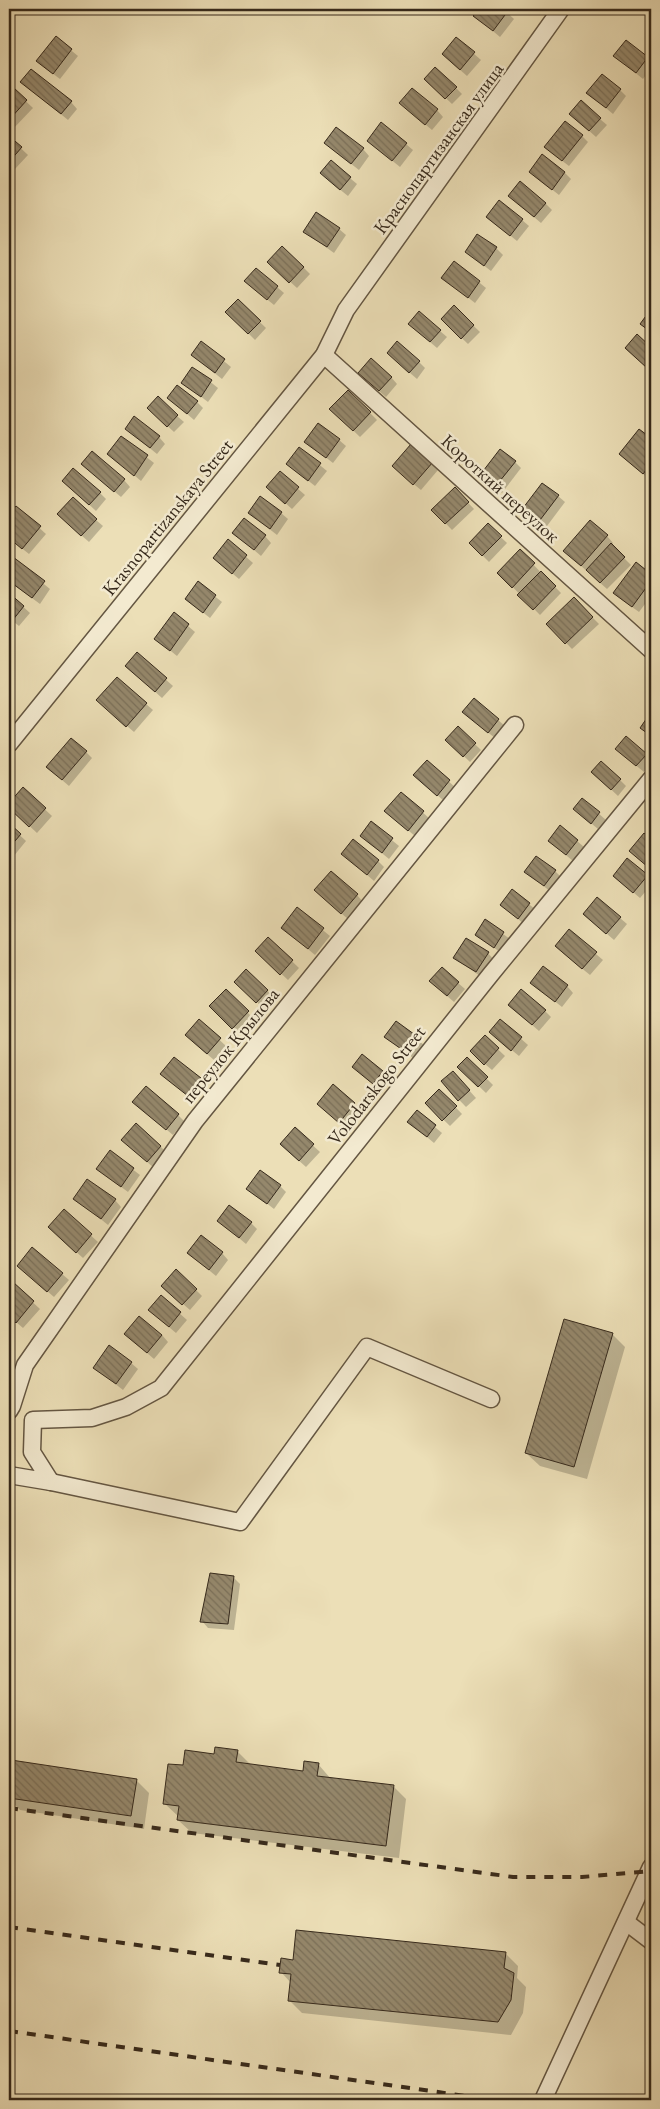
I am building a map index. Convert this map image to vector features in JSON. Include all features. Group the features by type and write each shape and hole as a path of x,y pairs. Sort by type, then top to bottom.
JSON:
{"street":[{"name":"Краснопартизанская улица","path":"324,355 346,310 562,9"},
{"name":"Короткий переулок","path":"324,355 651,650"},
{"name":"Krasnopartizanskaya Street","path":"9,744 324,355"},
{"name":"переулок Крылова","path":"11,1408 25,1365 195,1121 515,725"},
{"name":"Volodarskogo Street","path":"33,1420 92,1418 126,1407 162,1388 491,974 651,779"},
{"path":"9,1475 51,1482 240,1522 367,1347 491,1399"},
{"path":"11,1408 33,1420 32,1452 51,1482"},
{"path":"543,2100 651,1867"},
{"path":"626,1922 651,1941"}],"building":[{"path":"479,9 505,9 508,11 493,31 473,16"},
{"path":"56,36 72,49 53,74 36,61"},
{"path":"456,37 475,52 460,70 442,54"},
{"path":"626,40 648,57 636,73 613,56"},
{"path":"435,67 457,87 445,99 424,79"},
{"path":"31,69 72,101 61,114 20,82"},
{"path":"602,74 621,89 606,108 586,93"},
{"path":"14,88 27,100 9,120 9,93"},
{"path":"412,88 438,109 425,125 399,103"},
{"path":"581,100 601,118 589,131 569,114"},
{"path":"565,121 583,135 562,161 544,147"},
{"path":"381,122 407,143 392,161 367,141"},
{"path":"336,127 364,148 351,164 324,143"},
{"path":"9,136 22,147 9,162"},
{"path":"542,154 565,172 552,190 529,172"},
{"path":"331,160 351,177 340,190 320,173"},
{"path":"520,181 546,203 534,217 508,196"},
{"path":"499,200 523,219 510,236 486,217"},
{"path":"316,212 340,228 327,247 303,232"},
{"path":"477,234 497,247 484,266 465,252"},
{"path":"282,246 304,267 289,283 267,262"},
{"path":"454,261 480,281 468,298 441,278"},
{"path":"256,268 278,286 267,300 244,281"},
{"path":"238,299 261,321 248,334 225,312"},
{"path":"454,305 474,325 461,339 441,319"},
{"path":"651,309 651,332 640,324"},
{"path":"419,311 441,330 430,342 408,324"},
{"path":"637,334 651,347 651,363 647,368 625,348"},
{"path":"201,341 225,359 215,373 191,355"},
{"path":"397,341 420,361 409,373 387,353"},
{"path":"371,358 392,377 379,391 358,373"},
{"path":"192,367 212,380 201,397 181,383"},
{"path":"177,385 198,401 187,414 167,398"},
{"path":"348,390 371,412 353,431 329,409"},
{"path":"158,396 178,415 167,427 147,408"},
{"path":"134,416 160,436 150,448 125,429"},
{"path":"318,423 340,439 326,458 304,442"},
{"path":"639,429 651,438 651,464 643,474 619,454"},
{"path":"121,436 148,455 134,476 107,454"},
{"path":"411,444 433,462 413,485 392,466"},
{"path":"299,447 321,463 308,481 286,464"},
{"path":"500,449 516,461 495,487 480,475"},
{"path":"92,451 125,479 114,492 81,464"},
{"path":"73,468 101,492 89,505 62,481"},
{"path":"280,471 299,487 285,504 266,487"},
{"path":"542,483 559,495 537,524 520,512"},
{"path":"455,487 469,502 445,524 431,510"},
{"path":"260,496 282,512 270,529 248,513"},
{"path":"73,497 97,519 81,536 57,514"},
{"path":"16,506 41,526 22,549 9,538 9,514"},
{"path":"244,518 266,535 254,550 232,533"},
{"path":"590,520 608,535 581,566 563,551"},
{"path":"488,523 502,536 482,556 469,543"},
{"path":"228,539 247,555 232,574 213,558"},
{"path":"611,543 625,557 600,583 586,570"},
{"path":"520,549 535,563 512,588 497,573"},
{"path":"13,557 45,581 32,598 9,581 9,563"},
{"path":"636,562 651,574 651,581 632,607 613,593"},
{"path":"541,571 556,586 533,610 517,595"},
{"path":"198,581 216,595 203,613 185,599"},
{"path":"9,593 24,606 12,621 9,618"},
{"path":"574,597 593,617 565,644 546,624"},
{"path":"174,612 189,624 170,651 154,639"},
{"path":"137,652 167,678 155,692 125,666"},
{"path":"117,677 147,703 126,727 96,700"},
{"path":"474,698 499,719 488,733 462,712"},
{"path":"651,712 651,736 640,728"},
{"path":"458,726 476,743 463,757 445,740"},
{"path":"626,736 647,754 636,766 615,749"},
{"path":"71,738 87,751 62,780 46,767"},
{"path":"427,760 450,780 437,796 413,775"},
{"path":"601,761 621,779 611,790 591,772"},
{"path":"23,787 46,808 29,827 9,808 9,803"},
{"path":"401,792 424,811 408,831 384,811"},
{"path":"582,798 600,812 591,824 573,809"},
{"path":"371,821 393,838 382,853 360,836"},
{"path":"9,823 21,834 9,848"},
{"path":"560,825 578,840 566,855 548,841"},
{"path":"644,833 651,839 651,863 648,867 629,851"},
{"path":"353,839 379,860 367,875 341,854"},
{"path":"536,856 556,870 544,886 524,872"},
{"path":"627,858 648,875 633,893 613,876"},
{"path":"331,871 358,894 341,914 314,890"},
{"path":"512,889 530,903 518,919 500,905"},
{"path":"597,897 621,917 606,934 583,914"},
{"path":"297,907 324,928 308,949 281,928"},
{"path":"485,919 504,932 494,948 475,935"},
{"path":"569,929 597,952 582,969 555,946"},
{"path":"268,937 293,960 280,975 255,951"},
{"path":"466,938 489,952 476,972 453,958"},
{"path":"543,966 568,985 555,1002 530,983"},
{"path":"442,967 459,982 447,996 429,981"},
{"path":"246,969 268,990 256,1003 234,982"},
{"path":"226,989 249,1011 232,1029 209,1006"},
{"path":"521,989 546,1010 532,1025 508,1005"},
{"path":"199,1019 221,1038 207,1054 185,1035"},
{"path":"500,1019 522,1037 511,1051 489,1032"},
{"path":"396,1021 418,1037 407,1053 384,1037"},
{"path":"485,1035 499,1048 484,1065 470,1051"},
{"path":"362,1054 383,1071 373,1084 352,1067"},
{"path":"174,1057 201,1078 188,1096 160,1074"},
{"path":"467,1057 488,1077 478,1087 457,1067"},
{"path":"453,1071 470,1090 458,1101 441,1081"},
{"path":"333,1084 355,1103 339,1123 317,1104"},
{"path":"146,1086 179,1114 166,1130 132,1102"},
{"path":"439,1089 457,1106 442,1121 425,1103"},
{"path":"417,1110 436,1125 427,1137 407,1122"},
{"path":"136,1123 161,1146 147,1162 121,1140"},
{"path":"295,1127 314,1144 299,1161 280,1144"},
{"path":"110,1150 134,1168 121,1187 96,1169"},
{"path":"260,1170 281,1185 267,1204 246,1189"},
{"path":"87,1179 116,1199 101,1219 73,1199"},
{"path":"229,1205 252,1222 239,1238 217,1221"},
{"path":"64,1209 92,1234 76,1253 48,1227"},
{"path":"201,1235 223,1252 209,1270 187,1253"},
{"path":"32,1247 63,1273 47,1292 17,1266"},
{"path":"176,1269 197,1289 182,1305 161,1286"},
{"path":"13,1282 34,1301 16,1323 9,1316 9,1286"},
{"path":"161,1295 181,1312 169,1327 148,1310"},
{"path":"139,1316 162,1335 147,1353 124,1334"},
{"path":"564,1319 613,1333 574,1467 525,1453"},
{"path":"109,1345 132,1362 116,1384 93,1368"},
{"path":"210,1573 234,1576 228,1624 200,1622"},
{"path":"215,1747 238,1750 236,1762 303,1771 304,1761 319,1763 317,1776 394,1785 386,1846 177,1820 179,1806 163,1804 168,1764 183,1765 185,1750 214,1754"},
{"path":"11,1760 137,1779 131,1816 9,1798"},
{"path":"296,1930 506,1952 504,1968 514,1973 511,2000 498,2022 288,2001 291,1974 279,1973 281,1958 293,1960"}],"railway":[{"path":"9,1808 513,1877 582,1877 651,1871"},
{"path":"9,1927 280,1965"},
{"path":"9,2031 480,2098"}]}
